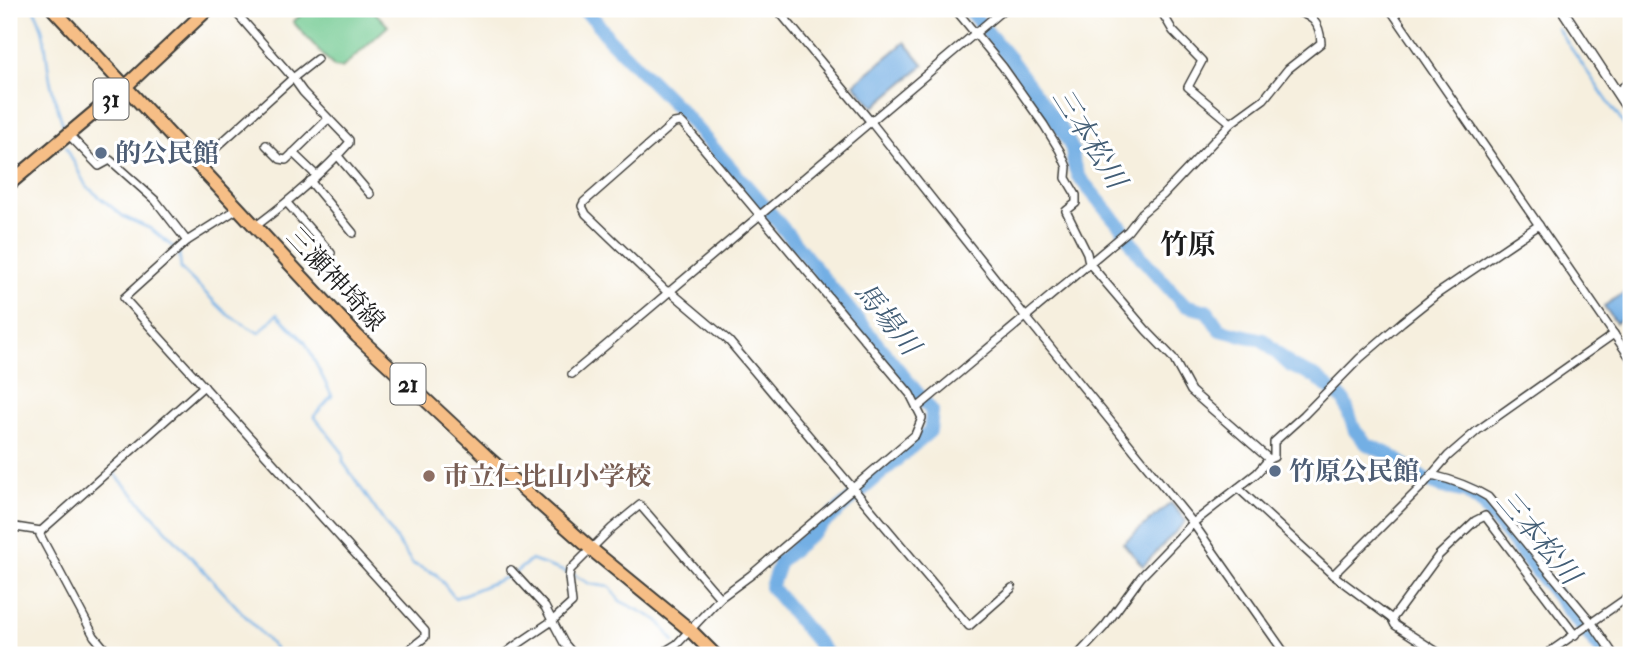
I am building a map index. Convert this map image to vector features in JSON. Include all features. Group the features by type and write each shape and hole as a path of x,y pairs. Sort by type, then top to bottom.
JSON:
{"main road":[{"name":"21","path":"53,9 126,86"},
{"name":"31","path":"9,184 126,86 208,9"},
{"name":"三瀬神埼線","path":"126,86 356,336 590,549 690,630 715,655"}],"street":[{"path":"233,9 303,92 349,140 349,143 287,203 256,226"},
{"path":"777,9 1193,523 1286,655"},
{"path":"954,9 1003,67 1060,151 1067,167 1066,178 1076,195 1076,203 1066,211 1087,253 1089,263 1173,358 1191,391 1269,459"},
{"path":"572,374 1003,9"},
{"path":"1160,9 1173,31 1202,61 1188,87 1231,123"},
{"path":"917,408 1128,231 1142,213 1163,195 1231,123 1264,99 1288,69 1321,43 1320,30 1308,15 1290,9"},
{"path":"1308,15 1318,9"},
{"path":"1390,9 1631,359"},
{"path":"1562,9 1631,114"},
{"path":"198,164 317,59"},
{"path":"1616,92 1631,81"},
{"path":"266,145 286,160 328,119"},
{"path":"659,655 677,643 720,598 751,575 852,487 915,435 922,418 909,394 761,215 681,122 674,123 584,202 582,206 586,215 665,290 671,292 729,341 852,487 861,498 969,626 1012,588"},
{"path":"69,135 99,166 110,160 156,201 187,241"},
{"path":"293,153 353,233"},
{"path":"337,155 370,194"},
{"path":"287,203 331,253"},
{"path":"239,208 187,241 124,298 425,631 425,637 406,652 406,655"},
{"path":"1079,655 1105,626 1141,577 1193,523 1274,457 1274,442 1360,358 1428,301 1539,225"},
{"path":"1333,575 1422,486 1448,456 1478,430 1614,334"},
{"path":"110,655 94,636 40,535 41,530 204,386"},
{"path":"1432,475 1473,487 1488,497 1592,623 1614,655"},
{"path":"1238,488 1333,575 1392,619 1395,625 1442,655"},
{"path":"503,655 552,621 572,603 570,570 612,528 640,505 720,598"},
{"path":"1392,619 1439,555 1475,521 1485,516 1575,635"},
{"path":"9,526 41,530"},
{"path":"511,570 545,607 564,643 574,655"},
{"path":"1545,655 1631,595"}],"green space":[{"path":"307,9 372,9 388,26 342,68 334,67 293,22"}],"water":[{"path":"905,42 924,65 874,107 854,84"},
{"path":"1631,288 1631,312 1616,323 1604,306"},
{"path":"1171,503 1186,521 1143,566 1123,543"}],"waterway":[{"path":"34,9 43,35 51,85 64,128"},
{"name":"馬場川","path":"582,9 680,110 772,215 932,411 930,431 780,561 771,587 828,655"},
{"name":"三本松川","path":"968,9 1010,59 1064,133 1072,149 1078,176 1121,227 1141,257 1184,305 1207,311 1220,330 1263,340 1291,366 1316,377 1344,400 1355,431 1367,444 1390,455 1425,480 1466,492 1482,504 1605,655"},
{"path":"1557,28 1631,135"},
{"path":"66,147 86,186 124,217 151,229 179,252 181,269 228,315 259,333 277,314 305,342 332,396 314,416 343,453 343,462 413,564 436,574 455,598 512,575 531,560 574,575 590,584 610,587 620,601 658,620 674,642"},
{"path":"113,472 281,655"}],"place":[{"name":"的公民館","path":"101,153"},
{"name":"竹原公民館","path":"1275,471"},
{"name":"市立仁比山小学校","path":"429,476"}],"district":[{"name":"竹原","path":"1188,244"}]}
